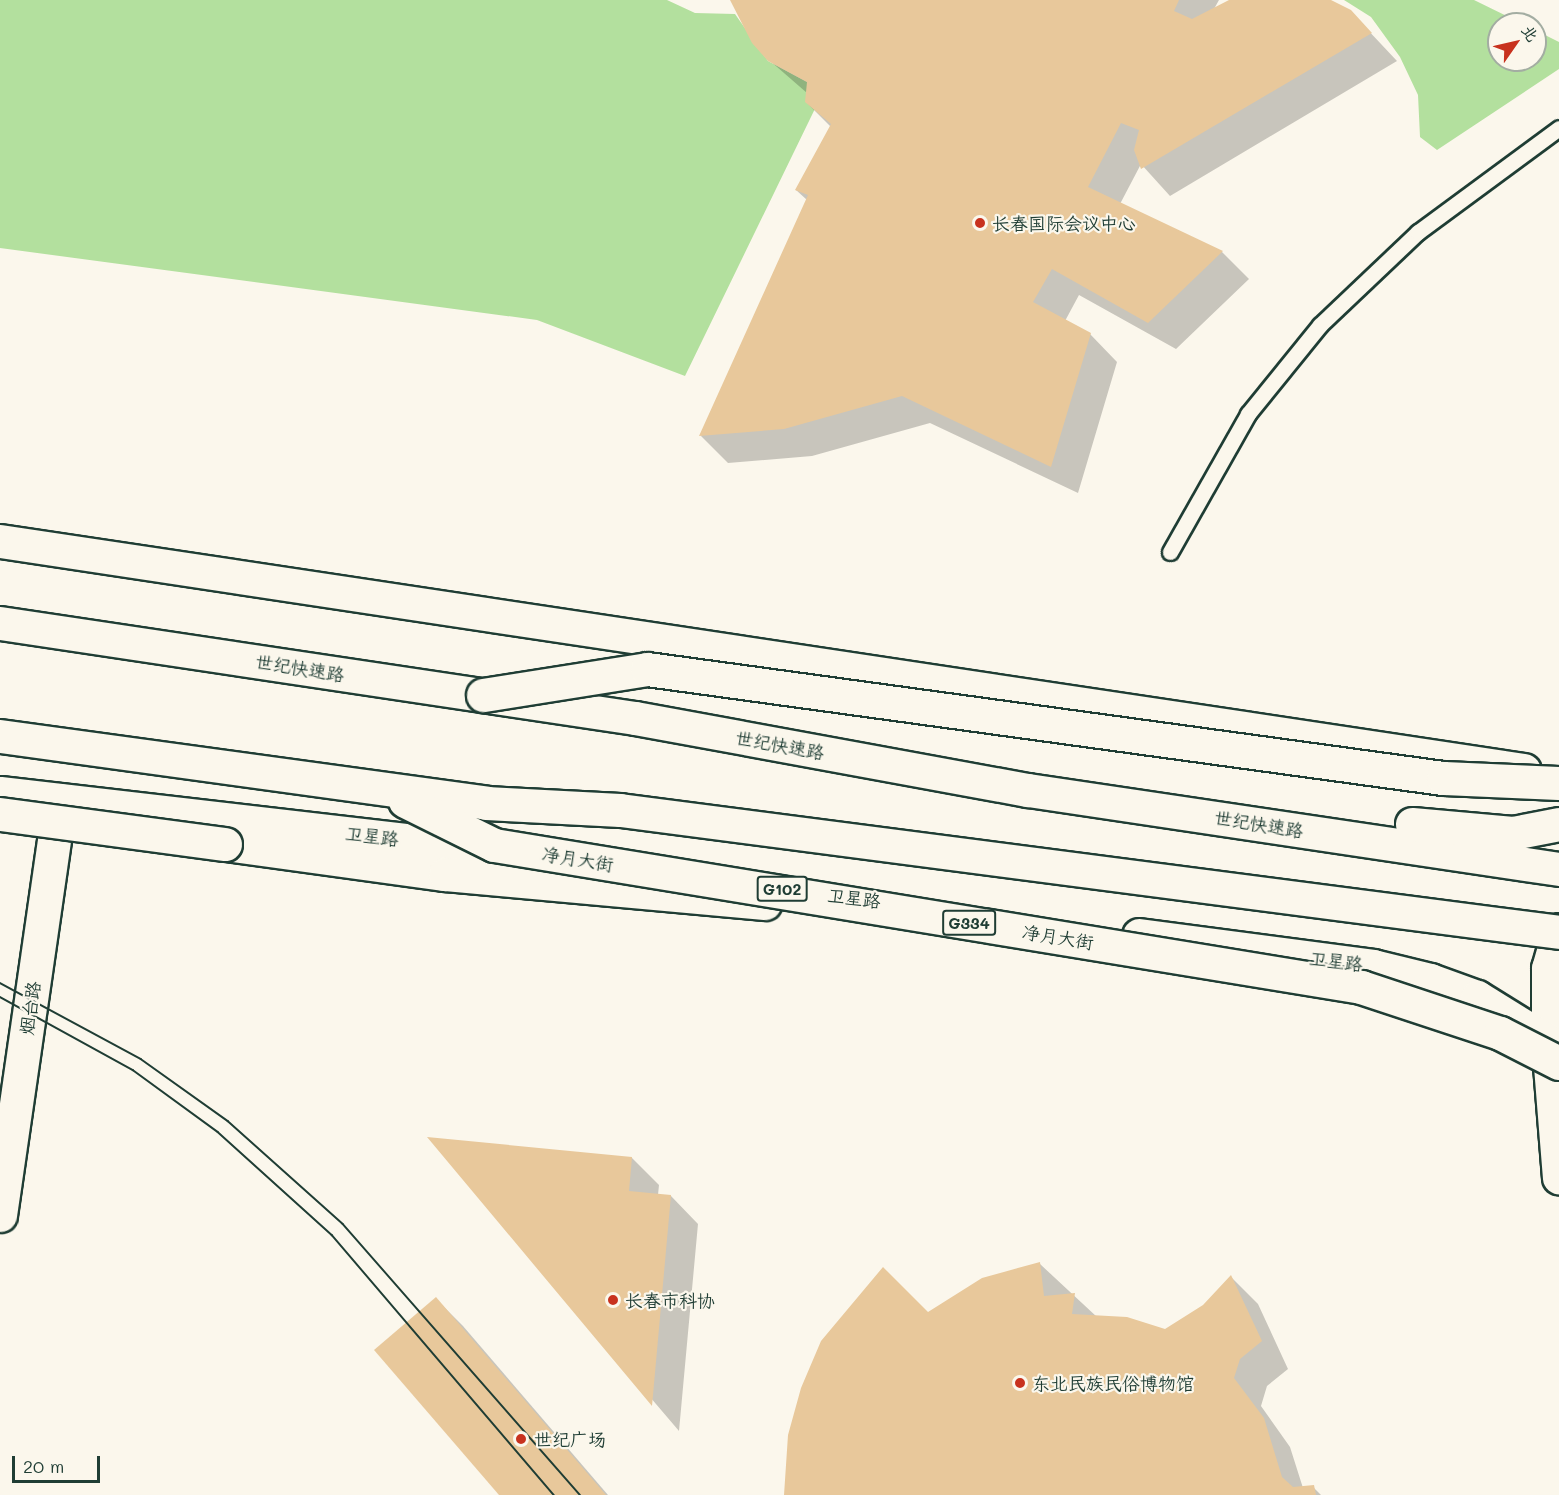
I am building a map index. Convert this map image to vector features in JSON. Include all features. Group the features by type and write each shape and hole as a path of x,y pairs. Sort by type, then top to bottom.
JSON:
{"main road":[{"path":"0,541 1510,768 1559,769"},
{"path":"0,615 1453,830 1513,833 1559,824"},
{"name":"世纪快速路","path":"0,623 483,695 1028,790 1559,869"},
{"path":"483,695 647,669 1443,778 1559,783"},
{"path":"0,736 486,803 620,810 1559,931 1548,968 1559,1178"},
{"name":"净月大街","path":"379,788 494,845 1361,987 1554,1052"},
{"name":"卫星路","path":"0,793 857,899 1373,966 1477,997 1554,1052"},
{"name":"烟台路","path":"0,1215 60,800"},
{"path":"0,814 445,874 768,903 857,899"}],"lane":[{"path":"1170,552 1248,414 1320,325 1418,232 1559,128"}],"green space":[{"path":"0,0 667,0 695,13 735,14 768,61 807,82 827,84 685,376 537,320 0,248"},
{"path":"1344,0 1474,0 1498,12 1487,12 1487,72 1547,72 1547,36 1559,42 1559,69 1437,150 1420,137 1418,95 1400,57 1371,17"}],"building":[{"name":"长春国际会议中心","path":"730,0 1179,0 1174,11 1192,19 1229,0 1331,0 1351,10 1372,33 1141,169 1134,150 1139,130 1121,123 1088,187 1223,251 1148,323 1052,269 1033,302 1091,333 1051,467 902,396 784,429 699,436 808,195 795,190 831,124 805,102 807,82 768,61 752,43"},
{"name":"长春市科协","path":"427,1137 632,1157 629,1191 671,1195 652,1406"},
{"name":"东北民族民俗博物馆","path":"1040,1262 1044,1296 1075,1293 1072,1314 1127,1317 1165,1329 1203,1305 1231,1275 1262,1341 1240,1359 1234,1378 1264,1418 1282,1477 1293,1487 1314,1485 1316,1495 784,1495 788,1435 801,1388 821,1341 883,1267 928,1312 982,1278"},
{"path":"436,1297 606,1495 499,1495 374,1350"}],"tram line":[{"path":"0,983 141,1059 228,1121 343,1224 580,1495"},
{"path":"0,997 133,1070 218,1132 332,1235 554,1495"}],"place":[{"name":"长春国际会议中心","path":"980,223"},
{"name":"长春市科协","path":"613,1300"},
{"name":"东北民族民俗博物馆","path":"1020,1383"},
{"name":"世纪广场","path":"521,1439"}]}
